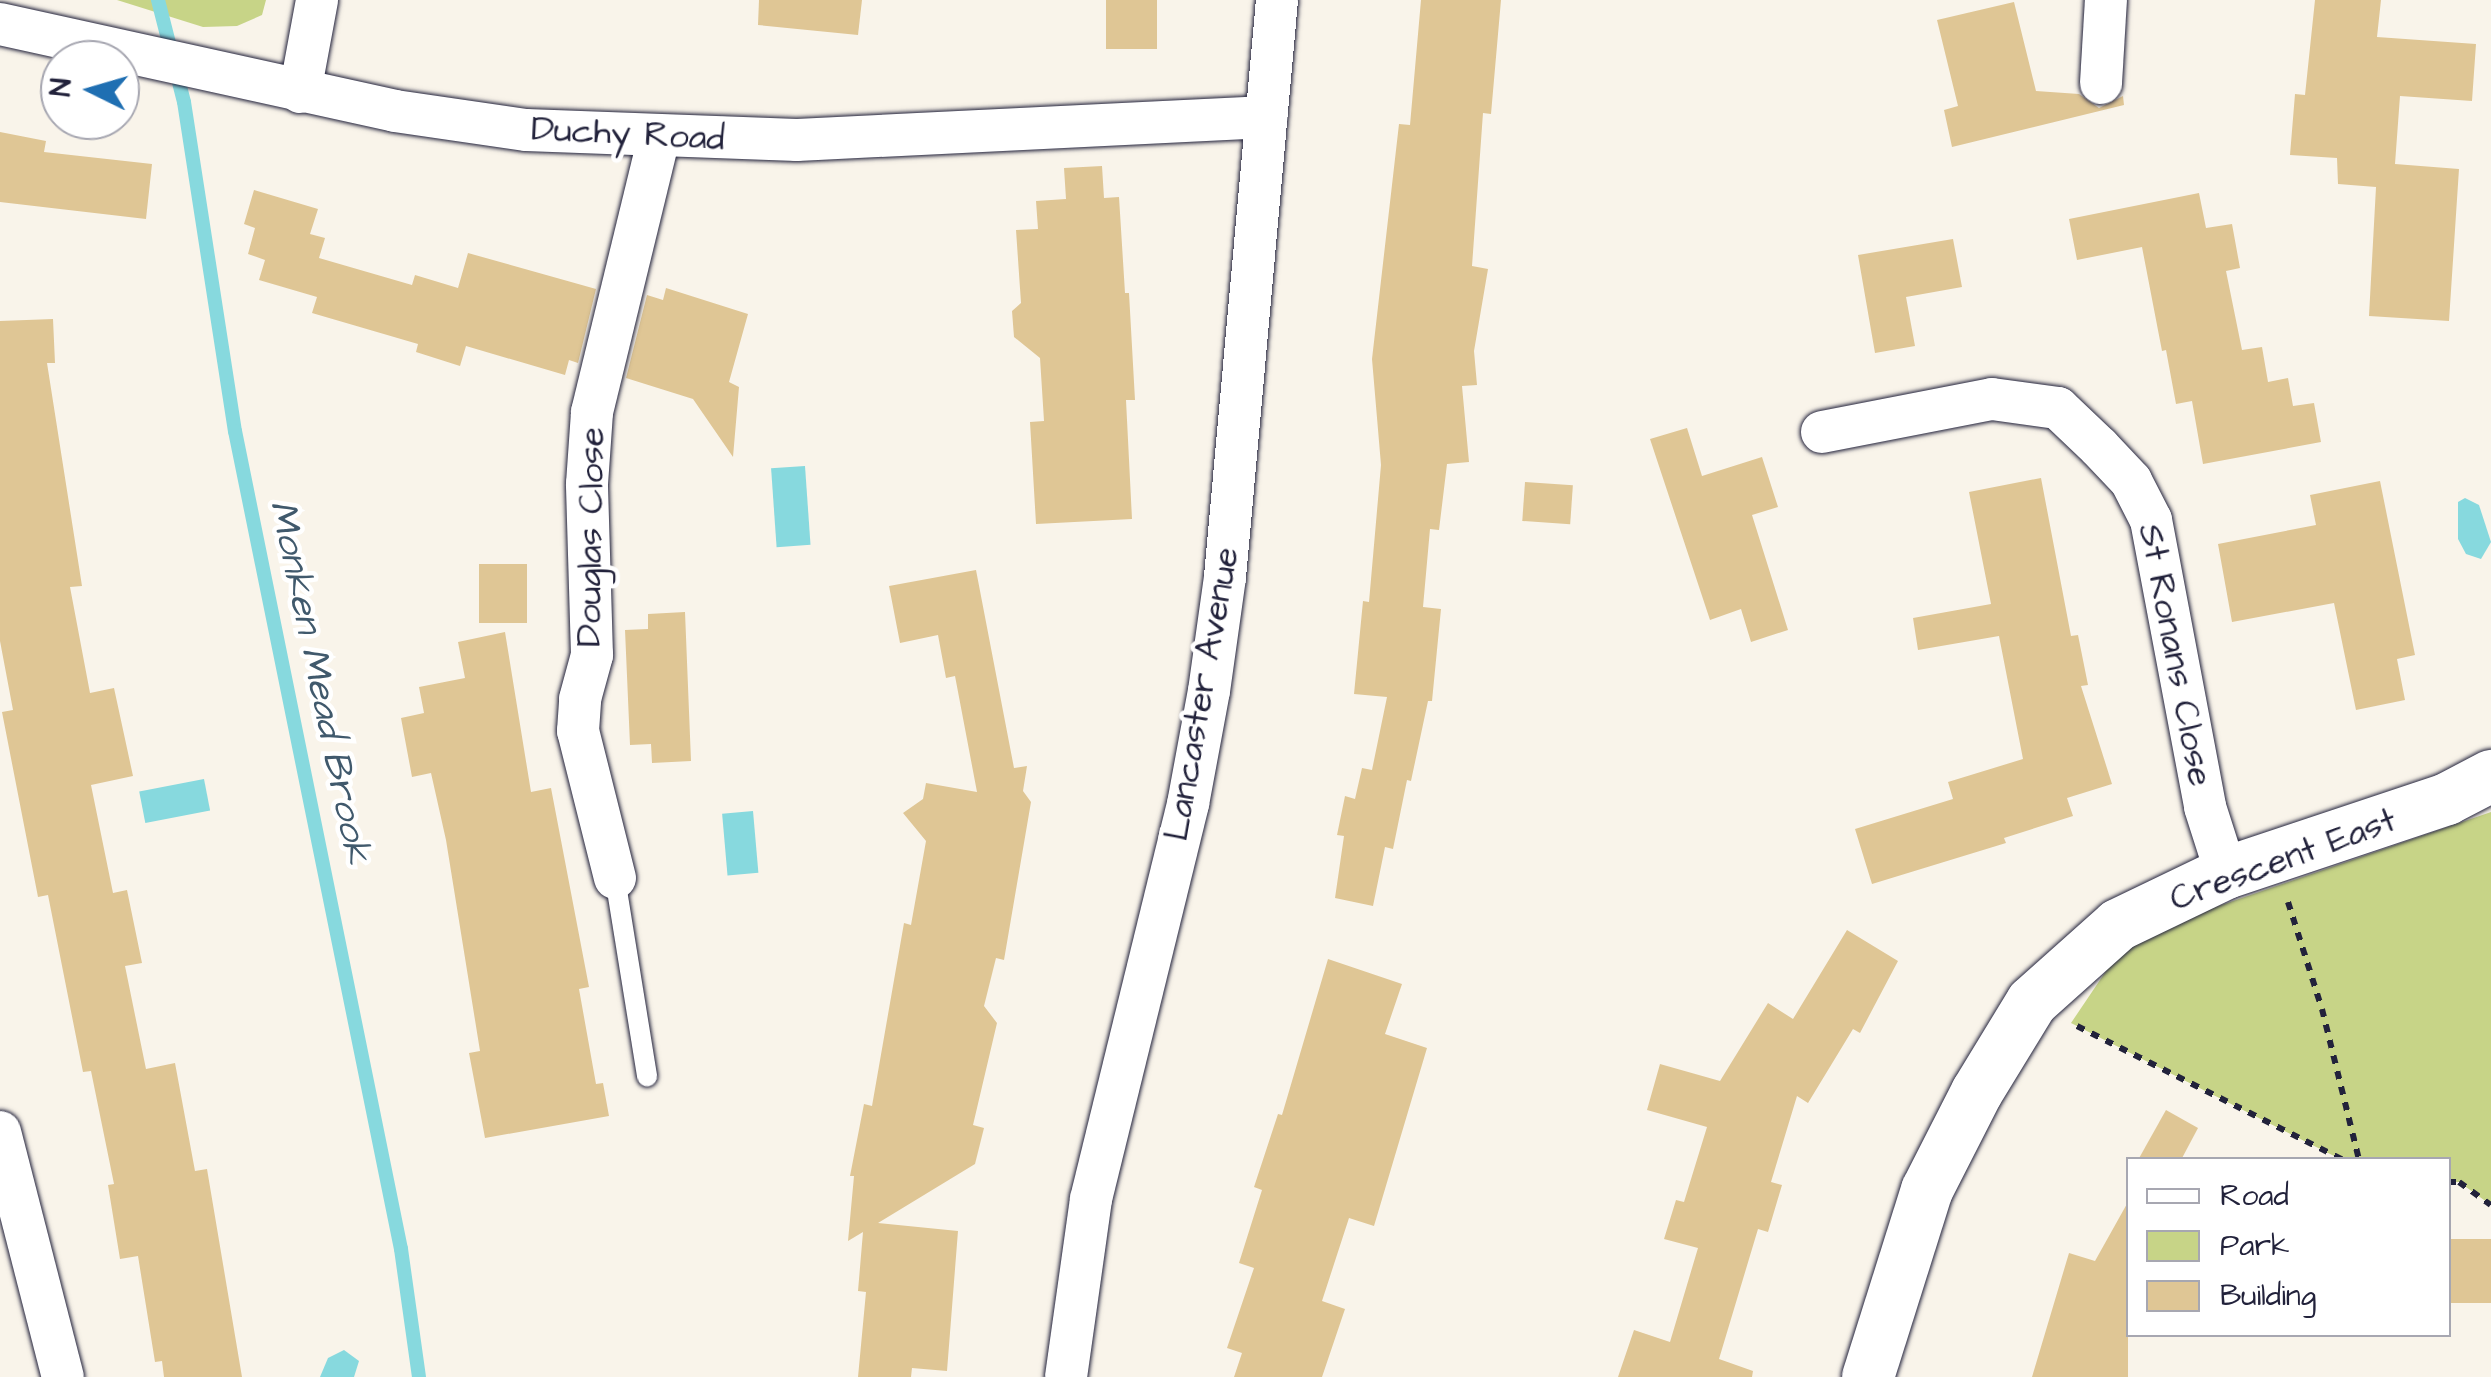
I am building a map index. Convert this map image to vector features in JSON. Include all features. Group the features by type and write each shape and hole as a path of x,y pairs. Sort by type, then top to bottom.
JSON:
{"street":[{"path":"300,92 317,0"},
{"name":"Lancaster Avenue","path":"1066,1377 1091,1199 1188,804 1209,690 1225,577 1276,0"},
{"path":"2102,82 2106,0"},
{"name":"Duchy Road","path":"0,24 300,92 526,130 658,137 854,138 1266,117"},
{"name":"Douglas Close","path":"615,878 578,730 580,699 592,655 588,466 592,412 658,137"},
{"name":"St Ronans Close","path":"1822,432 1992,399 2058,408 2100,447 2131,482 2151,520 2205,808 2250,865"},
{"name":"Crescent East","path":"1868,1377 1927,1190 1977,1092 2032,1002 2118,925 2250,865 2447,800 2491,776"},
{"path":"0,1132 63,1377"}],"lane":[{"path":"615,878 648,1076"}],"path":[{"path":"2250,865 2322,1009 2357,1157"},
{"path":"2032,1002 2338,1157"},
{"path":"2451,1182 2459,1182 2491,1204"}],"green space":[{"path":"117,0 266,0 262,15 237,26 203,27"},
{"path":"2491,812 2491,1205 2459,1182 2451,1182 2451,1157 2336,1157 2071,1023 2129,937"}],"water":[{"path":"805,466 811,545 777,547 771,468"},
{"path":"2465,498 2479,505 2491,542 2481,559 2466,554 2458,539 2458,502"},
{"path":"204,779 210,810 145,823 139,792"},
{"path":"753,811 758,873 728,875 722,814"},
{"path":"344,1350 359,1361 354,1377 320,1377 328,1358"}],"building":[{"path":"759,0 862,0 858,35 758,25"},
{"path":"1106,0 1157,0 1157,49 1106,49"},
{"path":"1421,0 1501,0 1491,114 1483,113 1472,266 1488,269 1474,351 1477,385 1462,386 1469,462 1447,464 1439,530 1430,529 1423,607 1441,609 1432,701 1428,701 1411,781 1407,780 1393,849 1385,847 1373,906 1335,898 1344,836 1337,835 1345,796 1355,799 1362,768 1372,770 1387,697 1354,694 1363,601 1369,602 1381,465 1372,359 1399,124 1410,125"},
{"path":"2315,0 2381,0 2377,37 2476,44 2472,101 2400,96 2395,164 2459,169 2449,321 2369,316 2376,187 2338,184 2337,158 2290,155 2295,94 2305,95"},
{"path":"2014,2 2036,91 2079,94 2099,108 2123,96 2124,105 1952,147 1944,110 1958,106 1937,20"},
{"path":"0,132 46,141 44,152 152,164 146,219 0,202"},
{"path":"1102,166 1104,198 1119,197 1125,293 1129,293 1135,400 1126,400 1132,519 1036,524 1030,422 1044,421 1040,358 1014,337 1012,311 1021,303 1016,230 1038,229 1036,201 1066,199 1064,168"},
{"path":"254,190 318,209 310,234 325,238 319,258 412,285 415,275 458,288 468,253 596,289 578,363 569,360 565,375 466,346 460,366 416,352 418,344 312,313 317,297 259,280 265,260 248,254 255,228 244,224"},
{"path":"2199,193 2206,228 2232,224 2240,268 2226,271 2242,350 2262,347 2268,382 2288,378 2293,406 2314,403 2321,442 2203,464 2192,401 2176,404 2142,247 2077,260 2069,219"},
{"path":"1953,239 1962,287 1906,297 1915,346 1875,353 1858,255"},
{"path":"666,288 748,314 729,382 739,387 733,457 693,399 626,378 647,295 663,300"},
{"path":"53,319 55,363 47,363 82,586 70,587 90,693 114,688 133,776 91,785 113,893 127,890 142,963 125,966 146,1069 175,1063 195,1171 207,1169 242,1377 164,1377 162,1361 155,1362 138,1256 120,1259 108,1185 114,1184 91,1071 83,1072 48,895 38,897 2,712 13,710 0,641 0,321"},
{"path":"1687,428 1702,476 1762,457 1778,507 1752,515 1788,630 1751,642 1741,609 1710,620 1650,439"},
{"path":"2041,478 2071,636 2078,635 2088,685 2081,686 2112,784 2067,798 2073,816 2004,838 2006,843 1872,884 1855,829 1953,799 1948,782 2023,759 1999,636 1918,650 1913,618 1991,604 1969,492"},
{"path":"2380,481 2415,655 2397,659 2405,700 2356,710 2334,603 2232,622 2218,544 2316,525 2310,495"},
{"path":"1525,482 1573,485 1570,524 1522,521"},
{"path":"479,564 527,564 527,623 479,623"},
{"path":"976,570 1014,768 1027,766 1023,791 1031,802 1004,960 996,958 984,1006 997,1023 973,1125 984,1128 975,1164 878,1223 958,1231 947,1371 912,1368 911,1377 858,1377 866,1292 858,1291 863,1232 848,1241 854,1176 850,1176 864,1104 872,1106 904,923 911,925 926,841 903,813 923,799 926,783 977,792 955,676 946,678 938,635 900,643 889,586"},
{"path":"685,612 691,761 652,763 651,744 630,745 625,630 648,629 648,614"},
{"path":"505,632 531,792 551,788 589,987 579,989 596,1084 603,1083 609,1116 485,1138 469,1053 480,1051 446,840 431,773 412,777 401,718 424,713 419,687 465,678 458,642"},
{"path":"1847,930 1898,961 1860,1033 1853,1029 1808,1103 1797,1096 1771,1182 1782,1185 1768,1232 1758,1229 1719,1359 1753,1371 1752,1377 1618,1377 1634,1330 1670,1342 1698,1248 1664,1239 1676,1200 1684,1202 1707,1127 1647,1110 1660,1064 1720,1081 1768,1003 1793,1019"},
{"path":"1328,959 1402,984 1385,1034 1427,1048 1374,1226 1349,1218 1322,1301 1345,1309 1322,1377 1234,1377 1242,1353 1227,1348 1254,1268 1239,1263 1262,1190 1254,1187 1278,1114 1282,1115"},
{"path":"2166,1110 2198,1128 2183,1157 2140,1157"},
{"path":"2126,1206 2128,1377 2032,1377 2069,1253 2095,1261"},
{"path":"2451,1239 2491,1239 2491,1303 2451,1303"}],"waterway":[{"name":"Monken Mead Brook","path":"158,0 184,102 235,431 401,1249 419,1377"}]}
